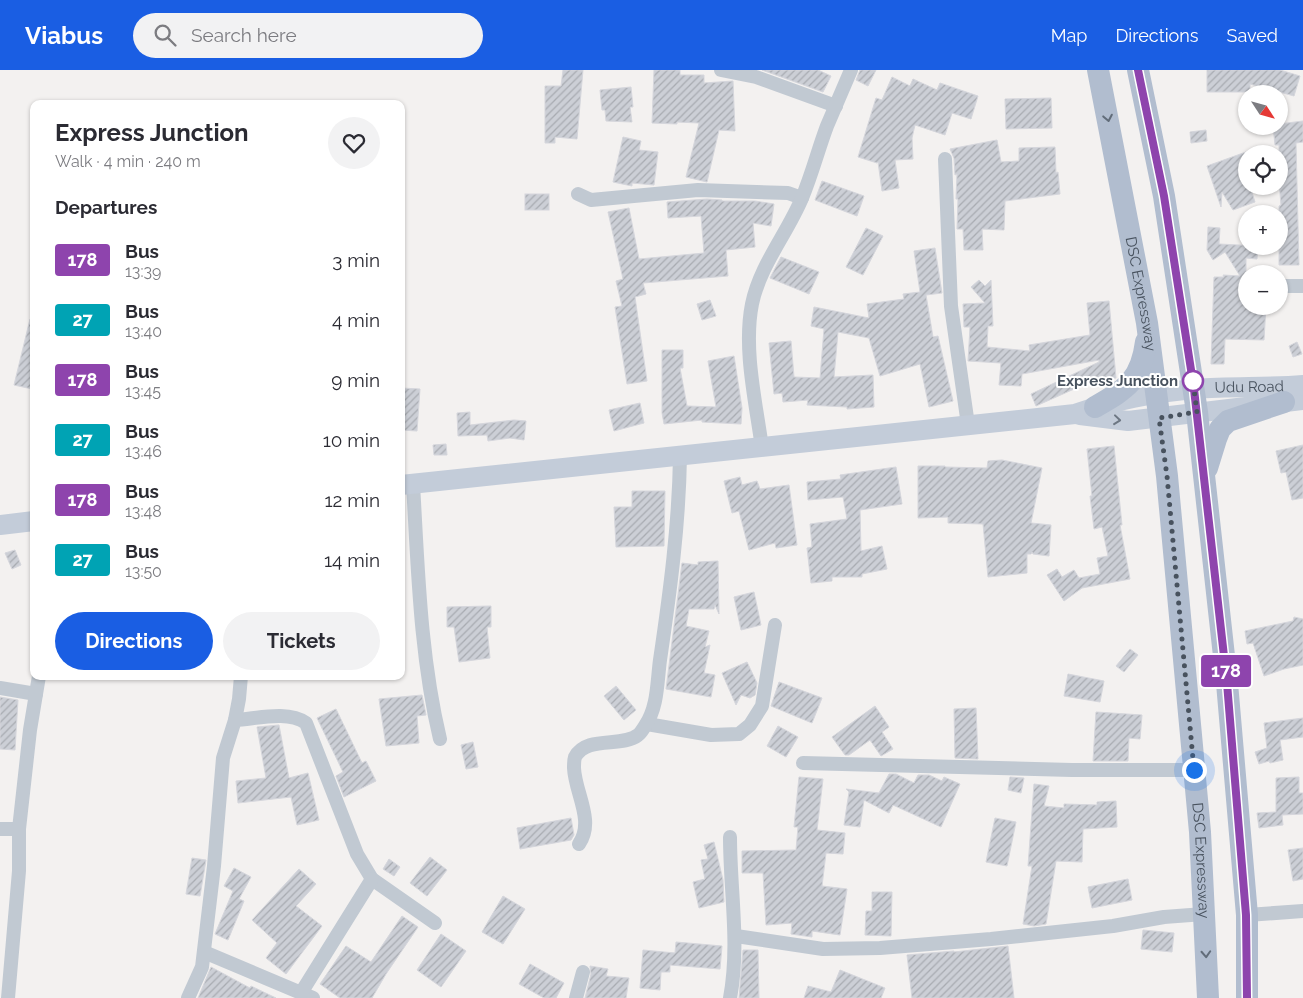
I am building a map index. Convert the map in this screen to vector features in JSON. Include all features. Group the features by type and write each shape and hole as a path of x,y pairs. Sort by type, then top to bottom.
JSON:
{"main road":[{"name":"DSC Expressway","path":"1098,70 1147,323 1167,476 1200,832 1208,998"},
{"path":"1138,70 1164,196 1197,412 1227,683 1246,915 1247,998"},
{"path":"1085,411 1128,386 1136,375 1145,344 1147,323"},
{"name":"Udu Road","path":"1085,411 1156,394 1194,389 1303,385"},
{"path":"407,485 762,448 1085,411 1128,421 1294,401"},
{"path":"1204,478 1211,450 1220,429 1228,421 1294,401"},
{"path":"0,525 30,521"}],"street":[{"path":"721,70 756,77 836,106"},
{"path":"762,448 750,348 752,305 759,282 772,253 802,198 851,70"},
{"path":"945,159 951,306 968,425"},
{"path":"578,194 591,200 698,190 788,193 802,198"},
{"path":"1288,286 1303,286"},
{"path":"579,844 584,837 585,821 575,780 574,758 579,752 593,744 623,741 638,736 647,724 655,703 672,582 679,502 680,456"},
{"path":"407,485 431,701 440,739"},
{"path":"647,724 711,735 739,734 750,725 762,706 775,625"},
{"path":"8,998 19,871 18,829 38,680"},
{"path":"188,998 202,967 214,866 223,758 235,720 242,680"},
{"path":"0,688 36,694"},
{"path":"235,720 297,717 306,723 357,854 372,879 434,923"},
{"path":"803,763 1072,770 1194,770"},
{"path":"0,829 18,829"},
{"path":"730,837 730,872 736,936 730,998"},
{"path":"204,952 306,995 372,879"},
{"path":"1246,915 1303,911"},
{"path":"736,936 823,949 880,948 991,939 1112,926 1164,917 1204,914"},
{"path":"576,998 583,972"}],"building":[{"path":"563,70 583,70 577,139 555,137 555,143 545,143 545,86 561,86"},
{"path":"654,70 680,70 680,75 704,75 704,83 733,81 735,131 719,130 707,182 686,177 699,123 652,123"},
{"path":"762,70 818,70 831,76 823,92"},
{"path":"860,70 876,70 868,86 856,80"},
{"path":"1207,70 1280,70 1300,76 1294,96 1288,94 1288,85 1238,85 1238,92 1207,92"},
{"path":"892,77 910,86 913,79 937,90 940,83 978,96 971,119 952,113 945,135 915,125 912,138 913,159 895,160 899,188 882,191 878,162 858,157 876,98 882,100"},
{"path":"631,87 633,107 630,107 632,122 606,121 605,110 602,110 600,90"},
{"path":"1051,98 1052,128 1006,129 1005,99"},
{"path":"1303,121 1303,142 1296,143 1299,265 1279,265 1279,255 1288,255 1288,205 1281,205 1280,195 1288,195 1288,145 1275,145 1274,135 1288,135 1288,123"},
{"path":"1206,130 1207,141 1191,143 1190,132"},
{"path":"623,137 641,141 639,150 658,152 654,185 632,183 632,186 613,182"},
{"path":"997,140 1001,162 1019,161 1019,148 1055,147 1056,173 1058,172 1060,194 1005,201 1004,230 982,229 983,250 964,250 963,229 957,229 957,174 955,175 954,158 950,149"},
{"path":"1238,155 1238,195 1253,195 1255,202 1247,205 1238,205 1238,208 1233,210 1222,192 1221,207 1207,166"},
{"path":"822,181 864,196 857,216 815,200"},
{"path":"525,194 549,194 549,210 525,210"},
{"path":"707,199 755,201 774,204 771,226 753,223 755,247 726,250 728,276 643,283 646,294 635,297 647,381 627,384 615,307 622,306 616,281 623,279 608,212 629,208 639,259 704,253 701,216 668,218 667,202"},
{"path":"1208,227 1220,228 1219,244 1238,245 1238,255 1257,255 1257,259 1246,258 1246,265 1238,265 1238,273 1225,252 1213,260 1207,250"},
{"path":"866,228 883,236 863,275 846,267"},
{"path":"935,248 942,293 926,295 933,337 938,336 953,401 929,407 920,364 880,376 869,338 838,332 834,377 873,375 874,407 847,409 847,407 807,405 808,400 783,402 782,393 774,394 769,343 791,341 794,377 820,378 824,329 811,326 814,307 869,318 867,304 904,299 903,294 920,292 914,251"},
{"path":"781,257 819,272 809,294 770,278"},
{"path":"1223,275 1238,276 1238,315 1265,315 1264,340 1225,339 1224,364 1211,364 1214,277 1224,277"},
{"path":"979,280 985,286 991,280 993,326 988,326 987,347 1030,351 1029,345 1090,335 1087,303 1109,301 1116,378 1092,381 1036,406 1031,394 1099,362 1099,360 1022,374 1021,386 999,385 1001,363 968,361 970,327 964,327 963,304 985,303 971,287"},
{"path":"710,300 716,316 702,320 697,304"},
{"path":"30,319 30,389 14,385"},
{"path":"1297,342 1302,354 1293,357 1289,346"},
{"path":"662,350 683,350 683,368 680,368 687,406 716,407 708,361 734,356 742,408 741,424 702,422 702,420 664,424 662,413"},
{"path":"405,388 420,389 417,431 405,430"},
{"path":"640,403 644,423 614,431 609,410"},
{"path":"470,412 470,425 514,420 526,421 524,440 510,438 488,441 487,435 458,436 457,413"},
{"path":"446,444 447,455 434,455 433,445"},
{"path":"1303,445 1303,498 1292,500 1286,472 1281,473 1276,451"},
{"path":"1114,446 1122,525 1120,525 1130,579 1082,588 1064,601 1047,575 1057,569 1062,577 1074,570 1079,578 1100,574 1097,558 1108,556 1102,527 1094,529 1087,449"},
{"path":"1002,460 1042,468 1031,523 1051,525 1049,556 1033,554 1032,552 1027,554 1027,573 988,577 983,524 948,523 948,517 918,518 918,466 987,468 988,461"},
{"path":"896,467 902,504 860,510 861,551 882,546 887,569 862,574 862,577 832,577 832,581 811,583 807,548 812,547 810,524 847,519 843,497 808,500 807,482 841,479 840,475"},
{"path":"740,477 742,485 757,481 760,489 789,485 797,545 776,548 775,543 749,550 739,511 732,513 724,481"},
{"path":"632,491 665,491 664,546 616,547 614,507 632,507"},
{"path":"15,550 21,565 12,569 5,553"},
{"path":"718,561 719,614 715,605 714,609 689,609 686,626 709,631 705,647 710,645 704,673 715,675 711,697 666,689 682,563 698,565 698,562"},
{"path":"754,592 761,625 741,630 734,597"},
{"path":"491,606 491,627 487,627 490,658 459,662 454,627 447,627 447,607"},
{"path":"1294,617 1303,619 1303,665 1264,676 1253,643 1247,644 1245,631 1293,621"},
{"path":"1130,649 1138,655 1124,672 1116,666"},
{"path":"747,662 757,683 755,695 750,698 741,695 736,705 722,673"},
{"path":"1068,674 1104,681 1100,702 1064,696"},
{"path":"779,682 822,698 812,723 771,706"},
{"path":"616,686 636,710 624,720 604,696"},
{"path":"422,695 426,715 417,716 419,743 386,746 379,699"},
{"path":"0,697 18,700 15,750 0,749"},
{"path":"875,706 889,727 882,732 893,749 881,756 870,740 849,755 845,755 832,737"},
{"path":"976,708 978,759 955,758 954,709"},
{"path":"336,709 362,763 366,761 376,781 344,797 336,776 343,772 317,718"},
{"path":"1096,712 1142,715 1140,739 1129,738 1128,761 1093,761"},
{"path":"1303,718 1303,737 1280,740 1283,760 1259,764 1255,752 1267,748 1264,723"},
{"path":"279,725 289,778 308,773 319,820 297,825 291,797 238,803 236,781 266,778 257,727"},
{"path":"778,726 798,737 786,757 767,746"},
{"path":"473,742 478,767 466,769 461,745"},
{"path":"889,774 896,774 914,783 918,775 929,775 942,781 944,777 960,784 941,827 893,805 889,813 864,800 860,827 844,825 849,792 846,789 879,793"},
{"path":"799,777 823,779 817,830 845,833 843,854 826,853 822,886 847,889 840,935 812,931 812,937 791,934 792,923 766,925 763,873 742,873 742,851 796,850 798,827 794,827"},
{"path":"1010,777 1024,778 1021,793 1008,790"},
{"path":"1299,777 1299,793 1303,793 1303,814 1282,815 1283,825 1259,828 1257,813 1276,812 1276,778"},
{"path":"1034,784 1049,786 1044,806 1064,808 1064,804 1097,805 1097,802 1116,801 1117,827 1083,829 1082,862 1056,861 1046,924 1034,926 1023,924 1032,866 1028,866"},
{"path":"571,818 574,835 571,840 520,849 517,828"},
{"path":"995,818 1016,822 1007,866 986,862"},
{"path":"714,842 723,880 724,902 699,908 693,882 705,879 701,860 708,859 704,845"},
{"path":"1303,848 1303,879 1293,881 1288,850"},
{"path":"430,857 447,870 427,896 410,883"},
{"path":"192,858 206,860 200,896 186,894"},
{"path":"389,859 400,867 394,876 383,869"},
{"path":"234,868 251,877 239,899 244,901 228,940 215,934 233,891 224,886"},
{"path":"299,869 316,884 296,906 322,926 286,974 266,958 277,943 252,920"},
{"path":"1128,879 1132,900 1092,908 1088,887"},
{"path":"872,892 892,892 891,936 865,935 866,911 872,911"},
{"path":"503,896 525,909 503,944 482,932"},
{"path":"402,916 418,927 372,998 340,998 320,984 346,946 371,962"},
{"path":"1143,930 1174,933 1172,952 1141,949"},
{"path":"441,934 466,951 441,987 417,970"},
{"path":"676,942 722,946 720,969 670,965 670,972 661,972 660,990 640,988 643,950 675,953"},
{"path":"1008,946 1014,998 912,998 907,955"},
{"path":"743,950 758,950 759,998 739,998"},
{"path":"530,964 564,983 556,998 544,998 519,984"},
{"path":"590,966 608,969 606,976 629,978 626,998 585,998 591,974"},
{"path":"211,967 250,988 251,986 276,998 198,998"},
{"path":"840,970 885,988 881,998 804,998 808,986 831,992"}],"bus line":[{"name":"178","path":"1138,70 1164,196 1194,389 1227,683 1246,915 1247,998"}],"place":[{"name":"Express Junction","path":"1193,381"}],"route":[{"path":"1193,381 1192,374 1197,412 1159,418 1167,476 1194,770"}]}
